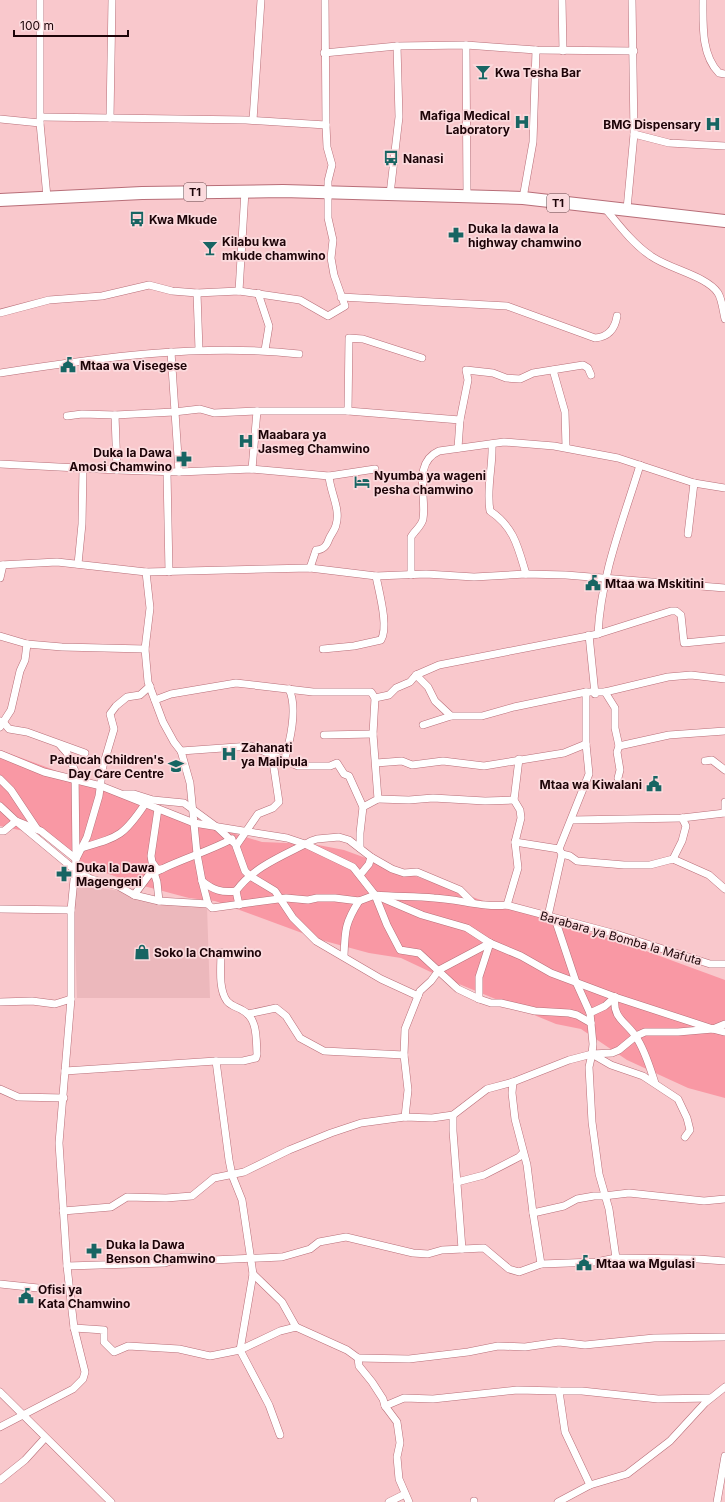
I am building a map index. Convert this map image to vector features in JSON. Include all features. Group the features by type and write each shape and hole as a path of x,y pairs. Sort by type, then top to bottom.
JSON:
{"highway":[{"name":"T1","path":"0,200 142,193 245,191 329,192 523,198 725,221"}],"street":[{"path":"40,0 40,120 47,198"},
{"path":"110,118 112,0"},
{"path":"253,120 261,0"},
{"path":"0,313 49,300 102,296 149,285 172,291 197,293 239,291 300,300 328,316 345,306 334,276 331,258 333,240 328,218 328,181 332,165 327,147 326,125 324,53 325,0"},
{"path":"562,0 563,51"},
{"path":"628,209 634,134 634,51 632,0"},
{"path":"703,0 705,43 710,62 719,73 725,74"},
{"path":"324,53 397,46 466,45 563,51 634,51"},
{"path":"466,45 467,197"},
{"path":"390,194 398,117 397,46"},
{"path":"523,198 533,142 536,50"},
{"path":"0,120 110,118 253,120 326,125"},
{"path":"634,134 670,143 725,146"},
{"path":"239,291 245,191"},
{"path":"604,207 628,234 651,256 688,275 703,279 711,285 719,294 725,319"},
{"path":"197,293 199,350"},
{"path":"258,293 269,326 265,350"},
{"path":"341,297 507,306 595,338 607,334 614,328 617,316"},
{"path":"348,411 348,338 363,339 422,358"},
{"path":"0,373 171,352 199,350 265,350 298,354"},
{"path":"171,352 179,472"},
{"path":"458,448 460,420 468,380 466,370 493,373 506,378 520,379 533,373 583,365 588,368 591,375"},
{"path":"553,370 564,412 566,447"},
{"path":"67,416 82,414 115,415 174,412 200,409 214,413 256,410 348,411 460,420"},
{"path":"252,469 256,410"},
{"path":"115,415 117,470"},
{"path":"411,575 413,532 423,522 425,503 421,481 426,461 439,451 511,442 566,447 640,464 694,483 725,488"},
{"path":"492,444 493,457 488,486 490,511 507,525 518,548 526,574"},
{"path":"0,464 168,472 252,469 329,476 375,469"},
{"path":"598,634 599,608 604,595 605,578 609,560 640,464"},
{"path":"78,564 82,524 83,468"},
{"path":"168,472 169,572"},
{"path":"310,568 316,550 321,550 326,546 336,527 338,519 329,476"},
{"path":"688,534 694,483"},
{"path":"0,578 1,565 57,562 146,572 310,568 376,576 411,575 474,577 526,574 605,578 725,588"},
{"path":"146,572 150,608 145,649 150,686 163,722 174,742 182,751 190,783 197,854 202,881 208,904 212,908 281,899 308,900 317,898 359,901 376,895 407,909 443,922 467,928 490,943 521,956 551,972 576,982 616,997 725,1032"},
{"path":"323,649 354,646 381,640 384,635 382,606 376,576"},
{"path":"375,698 388,695 396,688 410,682 416,675 439,665 598,634 676,611 681,615 684,643 725,639"},
{"path":"589,635 595,694"},
{"path":"0,636 27,644 62,647 145,649"},
{"path":"27,644 25,660 20,671 11,710 1,724 9,729 27,732 86,753"},
{"path":"416,675 428,687 435,701 451,716"},
{"path":"423,725 451,716 482,716 514,707 586,692 595,694 678,675 725,679"},
{"path":"156,700 171,694 236,683 289,689 371,692 375,698 373,734 378,799"},
{"path":"76,859 90,829 101,786 103,766 114,729 110,714 122,701 128,697 140,695 150,686"},
{"path":"284,761 291,739 292,696 289,689"},
{"path":"548,916 561,852 572,820 575,806 590,774 586,744 586,692"},
{"path":"604,692 615,708 615,728 619,746 617,752 620,770 618,778"},
{"path":"619,746 669,735 725,731"},
{"path":"324,735 373,734"},
{"path":"376,763 402,761 412,765 443,761 484,766 564,752 586,744"},
{"path":"0,1427 22,1414 62,1396 83,1379 86,1372 74,1328 67,1266 59,1143 64,1098 71,999 71,910 76,859 75,771 73,764 60,745"},
{"path":"182,751 251,746 298,766 330,766 338,762 344,774 350,776 364,807 360,833 360,848"},
{"path":"0,754 44,772 101,786 194,823 287,838 305,844 353,867 376,895 389,931 400,950 419,953 458,989 491,1003 536,1011 569,1013 577,1015 591,1023"},
{"path":"236,846 258,814 273,808 279,802 272,754"},
{"path":"507,905 518,868 515,842 521,818 520,810 514,800 519,759"},
{"path":"705,761 712,760 725,770"},
{"path":"0,779 11,790 37,830"},
{"path":"119,794 134,794 153,800 184,804 193,809 232,839 236,846 240,861 250,876 275,891 302,928 316,942 344,956 381,979 418,996"},
{"path":"364,807 378,799 410,800 433,798 478,801 514,800"},
{"path":"572,820 682,818 725,813 725,802"},
{"path":"81,848 108,841 118,835 132,822 144,804"},
{"path":"2,809 75,870 91,879 118,886 134,895 160,901 178,904 208,904"},
{"path":"158,809 152,862 160,901"},
{"path":"673,859 682,841 686,826 682,818"},
{"path":"16,821 37,830 76,859"},
{"path":"0,831 4,831 16,821"},
{"path":"202,881 220,891 236,891 243,882 260,868 305,844 317,839 339,837 349,840 371,857 398,872 417,872 460,890 472,902"},
{"path":"134,895 149,875 154,872 197,854 207,852 232,839"},
{"path":"515,842 561,852 577,861 624,865 650,865 673,859 709,875 725,888"},
{"path":"360,875 369,864 371,857"},
{"path":"152,862 154,868 162,869"},
{"path":"236,891 239,905"},
{"name":"Barabara ya Bomba la Mafuta","path":"376,895 434,898 472,902 491,907 507,905 616,934 710,964 725,964"},
{"path":"407,897 404,901 407,909"},
{"path":"344,956 348,920 359,901"},
{"path":"0,909 71,910"},
{"path":"555,918 576,982 590,1014 592,1054 589,1067 592,1122 599,1174 604,1196 609,1208 616,1258"},
{"path":"405,1116 408,1090 404,1055 405,1029 420,990 431,981 438,970 490,943"},
{"path":"479,999 479,977 490,943"},
{"path":"65,1071 216,1061 243,1061 256,1058 257,1054 254,1024 248,1014 235,1008 227,1001 223,992 221,952"},
{"path":"590,1014 605,1006 616,997"},
{"path":"616,997 616,1011 621,1021 636,1036 655,1083"},
{"path":"0,1002 32,1001 55,1004 71,999"},
{"path":"248,1014 276,1008 286,1016 300,1038 324,1051 404,1055"},
{"path":"63,1211 110,1207 127,1197 166,1198 192,1196 214,1178 244,1172 289,1150 361,1123 405,1116 432,1118 453,1115 486,1089 513,1082 569,1060 592,1054 612,1053 619,1050 636,1036 655,1031 678,1032 713,1029 725,1024"},
{"path":"592,1054 611,1064 643,1076 678,1098 687,1118 690,1130 686,1137"},
{"path":"216,1061 223,1122 232,1175 242,1200 252,1258 253,1274 240,1350 266,1399 280,1435"},
{"path":"513,1082 512,1093 523,1153 527,1165 541,1264"},
{"path":"0,1089 18,1097 64,1098"},
{"path":"453,1115 462,1249"},
{"path":"457,1182 484,1175 519,1157 523,1153"},
{"path":"533,1213 564,1206 577,1199 629,1193 704,1201 725,1199"},
{"path":"67,1266 165,1263 182,1257 195,1257 212,1260 282,1257 310,1249 319,1242 346,1237 413,1253 428,1254 442,1250 484,1248 509,1269 519,1272 541,1264 596,1262 616,1258 698,1259 725,1261"},
{"path":"253,1274 282,1302 296,1327 347,1350 358,1358 409,1359 468,1352 498,1346 525,1347 559,1342 585,1345 654,1338 725,1337"},
{"path":"0,1284 38,1288"},
{"path":"74,1328 104,1330 104,1342 114,1352 128,1346 179,1349 210,1356 240,1350 272,1334 296,1327"},
{"path":"358,1358 359,1366 383,1399 385,1406 397,1422 400,1442 398,1457 399,1479 409,1502"},
{"path":"558,1502 590,1485 627,1474 670,1441 710,1398 725,1387"},
{"path":"385,1406 404,1398 433,1399 517,1390 582,1391 658,1399 710,1398"},
{"path":"559,1391 565,1432 590,1485"},
{"path":"0,1392 111,1502"},
{"path":"0,1480 25,1460 45,1438"},
{"path":"717,1502 725,1456"},
{"path":"389,1502 405,1494"}],"shaded area":[{"path":"0,750 187,819 262,842 313,844 344,850 497,906 541,917 579,930 616,940 725,980 725,1098 688,1088 627,1060 581,1029 556,1024 437,975 401,958 369,953 321,940 215,901 189,898 140,885 80,864 39,834 0,826"},
{"name":"Soko la Chamwino","path":"73,883 207,906 210,998 77,998"}],"place":[{"name":"Kwa Tesha Bar","path":"483,72"},
{"name":"Mafiga Medical Laboratory","path":"522,122"},
{"name":"BMG Dispensary","path":"713,124"},
{"name":"Nanasi","path":"391,158"},
{"name":"Kwa Mkude","path":"137,219"},
{"name":"Duka la dawa la highway chamwino","path":"456,235"},
{"name":"Kilabu kwa mkude chamwino","path":"210,248"},
{"name":"Mtaa wa Visegese","path":"68,365"},
{"name":"Maabara ya Jasmeg Chamwino","path":"246,441"},
{"name":"Duka la Dawa Amosi Chamwino","path":"184,459"},
{"name":"Nyumba ya wageni pesha chamwino","path":"362,482"},
{"name":"Mtaa wa Mskitini","path":"593,583"},
{"name":"Zahanati ya Malipula","path":"229,754"},
{"name":"Paducah Children's Day Care Centre","path":"176,766"},
{"name":"Mtaa wa Kiwalani","path":"654,784"},
{"name":"Duka la Dawa Magengeni","path":"64,874"},
{"name":"Soko la Chamwino","path":"142,952"},
{"name":"Duka la Dawa Benson Chamwino","path":"94,1251"},
{"name":"Mtaa wa Mgulasi","path":"584,1263"},
{"name":"Ofisi ya Kata Chamwino","path":"26,1296"}]}
